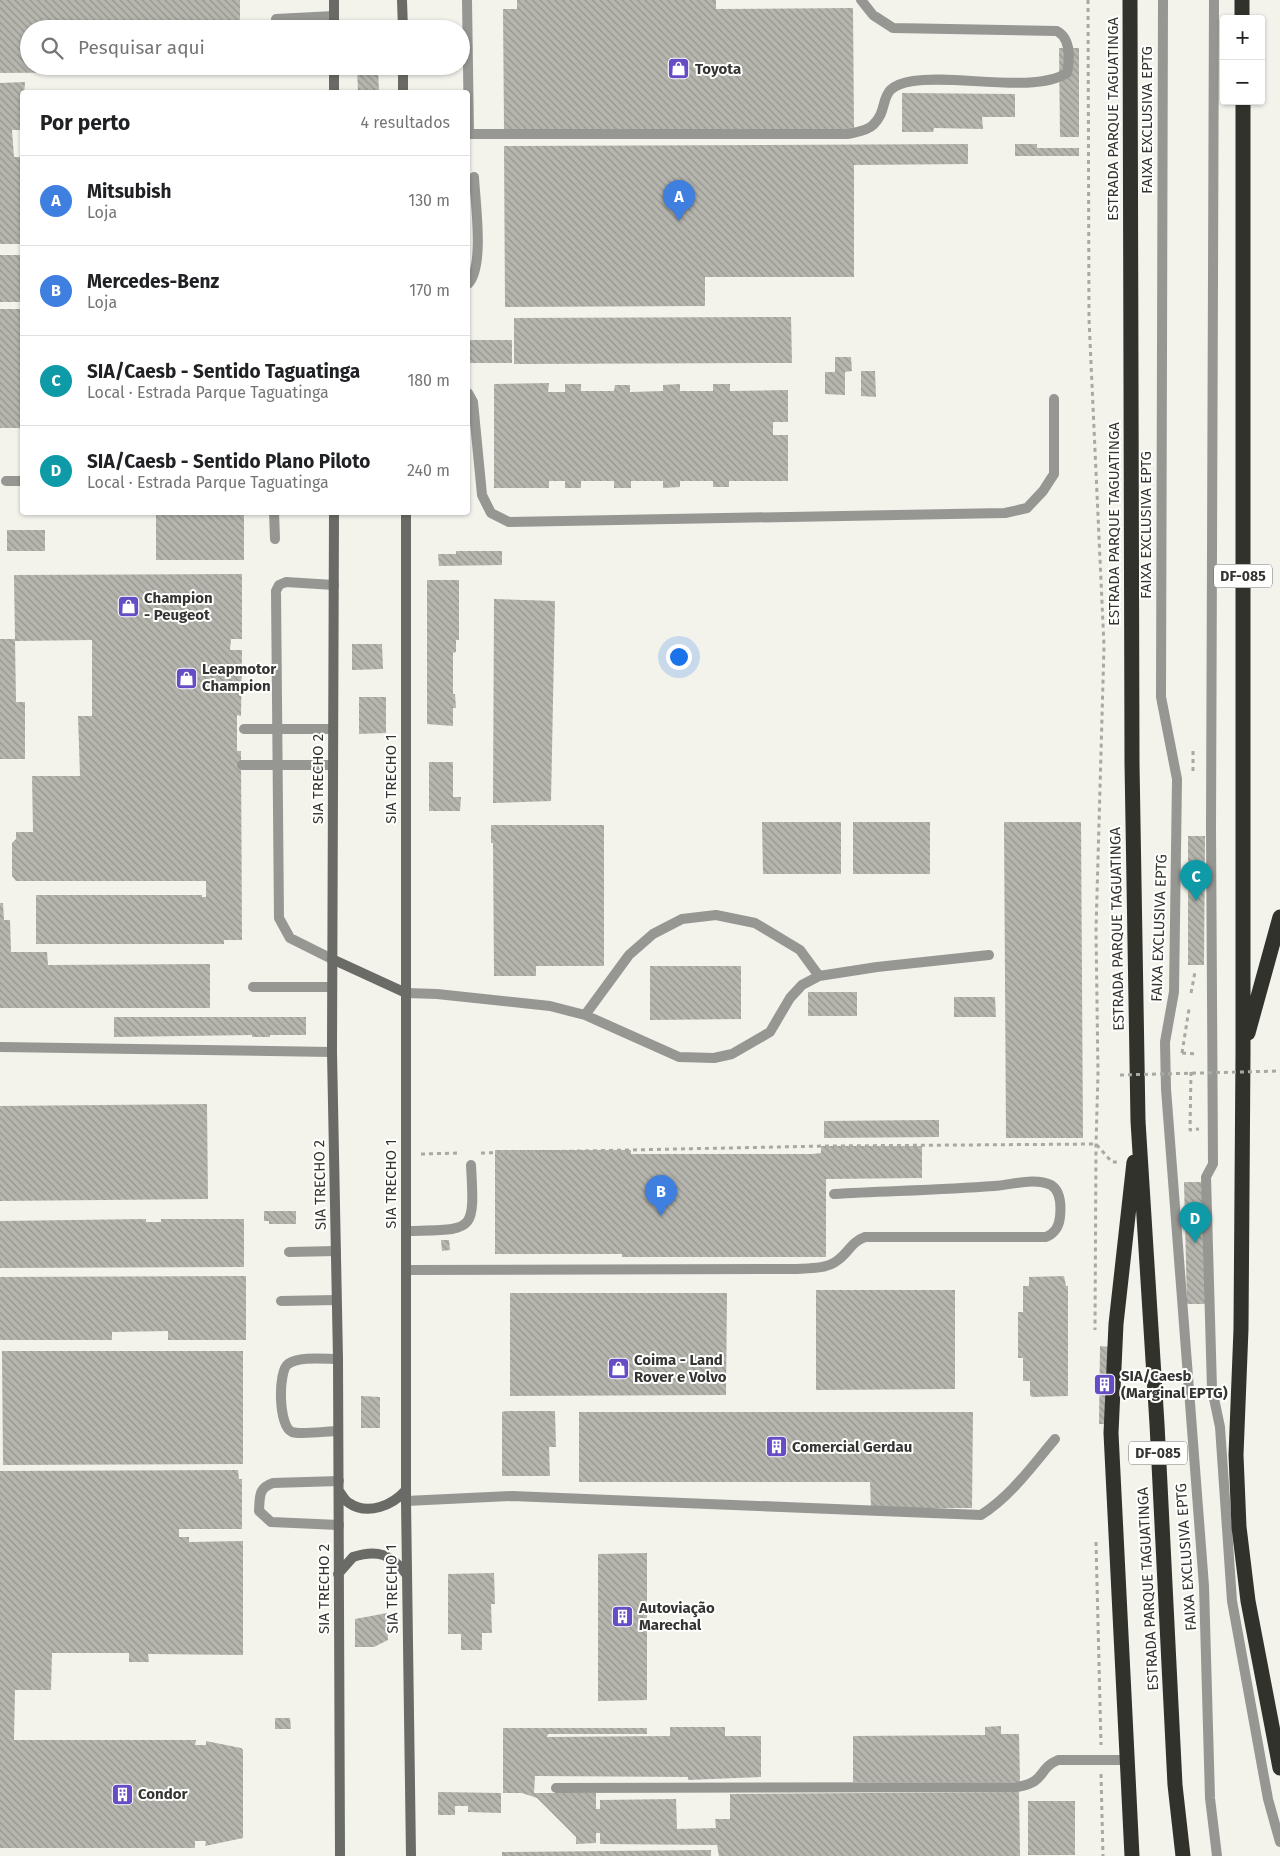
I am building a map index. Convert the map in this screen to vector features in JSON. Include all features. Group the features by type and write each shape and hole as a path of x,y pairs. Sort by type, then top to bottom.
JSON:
{"highway":[{"name":"ESTRADA PARQUE TAGUATINGA","path":"1130,0 1132,763 1138,1121 1157,1424 1175,1785 1183,1856"},
{"path":"1242,0 1242,15"},
{"name":"DF-085","path":"1243,105 1243,1052 1241,1329 1236,1455 1240,1527 1248,1601 1280,1768"},
{"path":"1243,1052 1280,917"},
{"path":"1132,1856 1116,1567 1111,1433 1116,1324 1138,1121"}],"main road":[{"path":"334,0 334,20"},
{"path":"402,0 402,20"},
{"path":"334,75 334,90"},
{"path":"403,75 403,90"},
{"name":"SIA TRECHO 2","path":"334,515 332,1052 338,1359 340,1856"},
{"name":"SIA TRECHO 1","path":"406,515 406,1502 411,1856"},
{"path":"332,959 406,993"},
{"path":"339,1486 349,1503 363,1509 380,1508 398,1500 406,1490"},
{"path":"338,1575 353,1556 376,1552 389,1556 398,1563 407,1575"}],"street":[{"path":"467,0 467,20"},
{"path":"470,134 842,134 861,131 872,126 879,116 886,94 895,86 904,83 933,79 1025,82 1050,80 1067,72 1066,40 1064,35 1057,31 893,28 881,22 860,0"},
{"name":"FAIXA EXCLUSIVA EPTG","path":"1163,0 1161,697 1178,779 1174,992 1165,1042 1166,1089 1204,1586 1210,1798 1217,1856"},
{"path":"1214,0 1211,809 1213,1164 1206,1177 1207,1251 1212,1389 1220,1427 1232,1601 1268,1799 1280,1842"},
{"path":"276,19 334,16"},
{"path":"468,75 468,90"},
{"path":"470,280 475,269 477,252 474,177"},
{"path":"470,397 473,402 482,495 491,513 509,522 1005,513 1027,508 1043,491 1054,474 1056,438 1054,399"},
{"path":"6,481 20,481"},
{"path":"274,515 275,539"},
{"path":"332,959 290,938 279,918 276,591 279,585 286,582 334,585"},
{"path":"244,729 333,729"},
{"path":"242,766 333,766"},
{"path":"585,1015 629,956 654,934 682,919 716,915 755,922 800,950 818,976"},
{"path":"406,993 437,994 550,1006 585,1015 679,1057 714,1058 732,1054 770,1032 790,998 802,985 818,976 877,967 989,955"},
{"path":"253,987 332,987"},
{"path":"0,1047 332,1052"},
{"path":"406,1231 458,1229 466,1224 473,1211 471,1165"},
{"path":"407,1270 792,1269 826,1266 840,1259 848,1247 864,1236 1046,1237 1056,1230 1060,1218 1060,1203 1057,1193 1052,1186 1043,1183 1027,1182 996,1186 834,1194"},
{"path":"289,1252 336,1251"},
{"path":"281,1301 336,1300"},
{"path":"338,1359 295,1361 287,1364 282,1372 282,1420 285,1427 292,1432 338,1431"},
{"path":"406,1502 512,1496 981,1515 997,1505 1009,1493 1055,1439"},
{"path":"338,1525 271,1522 259,1511 260,1491 265,1486 273,1483 339,1486"},
{"path":"556,1788 1017,1787 1032,1785 1039,1780 1050,1763 1058,1760 1128,1760"}],"path":[{"path":"1088,0 1089,318 1104,646 1096,930 1098,1074 1096,1144 1112,1162 1123,1162"},
{"path":"1191,994 1196,965"},
{"path":"1182,1063 1190,1004"},
{"path":"1182,1053 1203,1055"},
{"path":"1120,1085 1120,1075 1280,1071"},
{"path":"1190,1100 1191,1072"},
{"path":"1181,1083 1182,1073"},
{"path":"474,1153 826,1146 1096,1144"},
{"path":"406,1154 464,1153"}],"building":[{"path":"0,0 240,0 240,20 20,20 20,73 0,73"},
{"name":"Toyota","path":"517,0 716,0 716,9 853,8 854,129 504,129 503,9 517,9"},
{"path":"1059,48 1079,48 1079,137 1060,137"},
{"path":"357,75 378,75 379,90 358,90"},
{"path":"25,82 24,90 20,90 20,130 12,130 14,157 20,157 20,244 0,244 0,83"},
{"path":"902,93 1015,94 1015,117 982,117 983,129 934,128 933,132 902,132"},
{"path":"968,144 968,164 854,165 854,277 705,277 705,306 505,307 504,146"},
{"path":"1015,144 1037,144 1037,148 1079,148 1079,156 1015,156"},
{"path":"0,255 20,255 20,302 0,302"},
{"path":"0,309 20,309 20,428 0,428"},
{"path":"791,317 792,363 514,364 514,318"},
{"path":"470,340 512,340 512,363 470,363"},
{"path":"835,357 851,357 852,371 845,372 845,395 825,394 825,372 835,372"},
{"path":"861,371 875,371 876,397 861,396"},
{"path":"549,383 548,392 565,392 565,384 581,384 581,391 614,391 615,385 630,385 630,392 663,391 663,385 680,384 680,391 713,391 713,384 730,384 730,391 788,390 788,422 773,422 773,435 788,435 788,481 729,481 729,487 713,487 713,481 680,481 680,487 663,488 663,481 631,481 631,488 614,488 614,481 581,481 581,488 565,488 565,481 549,481 549,488 494,488 494,384"},
{"path":"156,515 244,515 244,560 156,560"},
{"path":"7,530 45,530 45,551 7,551"},
{"path":"456,551 502,551 502,565 439,566 438,554 456,554"},
{"path":"242,574 242,639 231,639 230,650 242,650 241,716 237,715 237,751 241,751 242,940 224,940 224,944 36,944 36,895 202,895 202,897 206,897 206,881 16,881 12,876 12,843 16,839 16,832 33,832 32,776 80,776 78,716 92,716 92,640 15,641 16,702 25,702 25,759 0,759 0,639 15,639 14,575"},
{"path":"427,580 459,580 459,640 456,640 456,652 453,653 453,694 455,694 456,708 453,708 453,726 427,724"},
{"path":"494,599 555,601 551,801 493,803"},
{"path":"352,644 382,644 383,669 352,670"},
{"path":"359,697 386,697 386,733 359,734"},
{"path":"429,762 453,762 453,797 461,797 460,811 429,811"},
{"path":"762,822 841,822 841,874 763,874"},
{"path":"853,822 930,822 930,874 853,874"},
{"path":"1004,822 1081,822 1083,1138 1006,1138"},
{"path":"491,825 604,825 604,966 536,966 536,976 494,976 493,843 491,843"},
{"path":"1188,836 1205,836 1204,965 1188,965"},
{"path":"0,903 3,903 4,920 10,920 11,952 47,952 48,965 210,964 210,1008 0,1008"},
{"path":"650,966 741,966 741,1019 650,1020"},
{"path":"808,992 857,992 857,1016 808,1016"},
{"path":"954,997 995,997 996,1017 954,1017"},
{"path":"114,1017 306,1017 306,1035 270,1035 270,1037 252,1037 252,1035 114,1037"},
{"path":"207,1104 208,1199 0,1201 0,1106"},
{"path":"939,1120 939,1137 824,1138 824,1121"},
{"path":"821,1146 922,1146 922,1178 826,1179 826,1257 622,1257 622,1254 495,1254 495,1150 631,1150 631,1154 812,1154 821,1153"},
{"path":"1184,1182 1204,1182 1206,1304 1187,1304"},
{"path":"264,1211 296,1211 296,1224 269,1224 269,1221 264,1221"},
{"path":"146,1219 146,1222 161,1222 161,1219 244,1219 244,1267 0,1268 0,1221"},
{"path":"441,1240 449,1240 450,1250 442,1251"},
{"path":"246,1276 246,1340 168,1340 168,1331 112,1332 112,1340 0,1340 0,1277"},
{"path":"1064,1276 1066,1286 1068,1286 1068,1396 1032,1397 1030,1395 1030,1381 1023,1381 1023,1358 1018,1358 1018,1312 1023,1312 1023,1286 1029,1286 1029,1277"},
{"path":"816,1290 955,1290 955,1389 816,1390"},
{"name":"Coima - Land Rover e Volvo","path":"510,1293 727,1293 726,1395 510,1396"},
{"name":"SIA/Caesb (Marginal EPTG)","path":"1100,1346 1110,1347 1109,1424 1099,1424"},
{"path":"2,1351 243,1351 243,1464 3,1465"},
{"path":"361,1396 380,1397 380,1428 361,1428"},
{"path":"555,1411 556,1447 549,1447 550,1476 502,1476 502,1412"},
{"name":"Comercial Gerdau","path":"579,1412 973,1412 972,1508 871,1508 870,1482 579,1482"},
{"path":"238,1470 239,1479 242,1479 242,1529 179,1529 179,1537 189,1537 189,1542 243,1541 243,1655 148,1654 149,1662 129,1662 129,1653 52,1653 51,1690 15,1690 14,1740 196,1740 195,1745 206,1745 206,1741 241,1748 243,1750 243,1838 205,1846 206,1841 195,1841 195,1848 0,1848 0,1471"},
{"name":"Autoviação Marechal","path":"647,1553 647,1700 598,1701 598,1554"},
{"path":"494,1573 495,1604 491,1604 492,1633 482,1633 482,1650 461,1650 461,1634 448,1634 448,1574"},
{"path":"387,1613 388,1640 374,1647 355,1647 355,1619"},
{"path":"275,1718 290,1718 291,1729 275,1729"},
{"path":"1001,1726 1001,1734 1019,1734 1020,1782 853,1782 853,1736 985,1735 985,1727"},
{"path":"670,1727 725,1727 725,1736 761,1736 761,1777 688,1780 688,1777 535,1776 534,1793 596,1793 596,1809 600,1809 600,1800 676,1799 677,1829 716,1828 715,1819 730,1819 730,1794 1019,1792 1020,1856 719,1856 717,1845 600,1844 600,1833 596,1833 596,1843 576,1844 576,1837 537,1798 522,1793 503,1793 503,1728 647,1728 647,1734 548,1734 547,1737 670,1736"},
{"path":"438,1792 501,1793 501,1813 468,1812 468,1806 455,1806 455,1815 438,1815"},
{"path":"1028,1801 1075,1801 1075,1855 1028,1855"},
{"path":"711,1850 711,1856 502,1856 502,1852"}],"place":[{"name":"Toyota","path":"679,69"},
{"name":"Mitsubish","path":"679,221"},
{"name":"Champion - Peugeot","path":"128,607"},
{"name":"Leapmotor Champion","path":"186,678"},
{"name":"SIA/Caesb - Sentido Taguatinga","path":"1196,901"},
{"name":"Mercedes-Benz","path":"661,1216"},
{"name":"SIA/Caesb - Sentido Plano Piloto","path":"1195,1243"},
{"name":"Coima - Land Rover e Volvo","path":"618,1369"},
{"name":"SIA/Caesb (Marginal EPTG)","path":"1105,1385"},
{"name":"Comercial Gerdau","path":"776,1447"},
{"name":"Autoviação Marechal","path":"623,1617"},
{"name":"Condor","path":"122,1794"}]}
